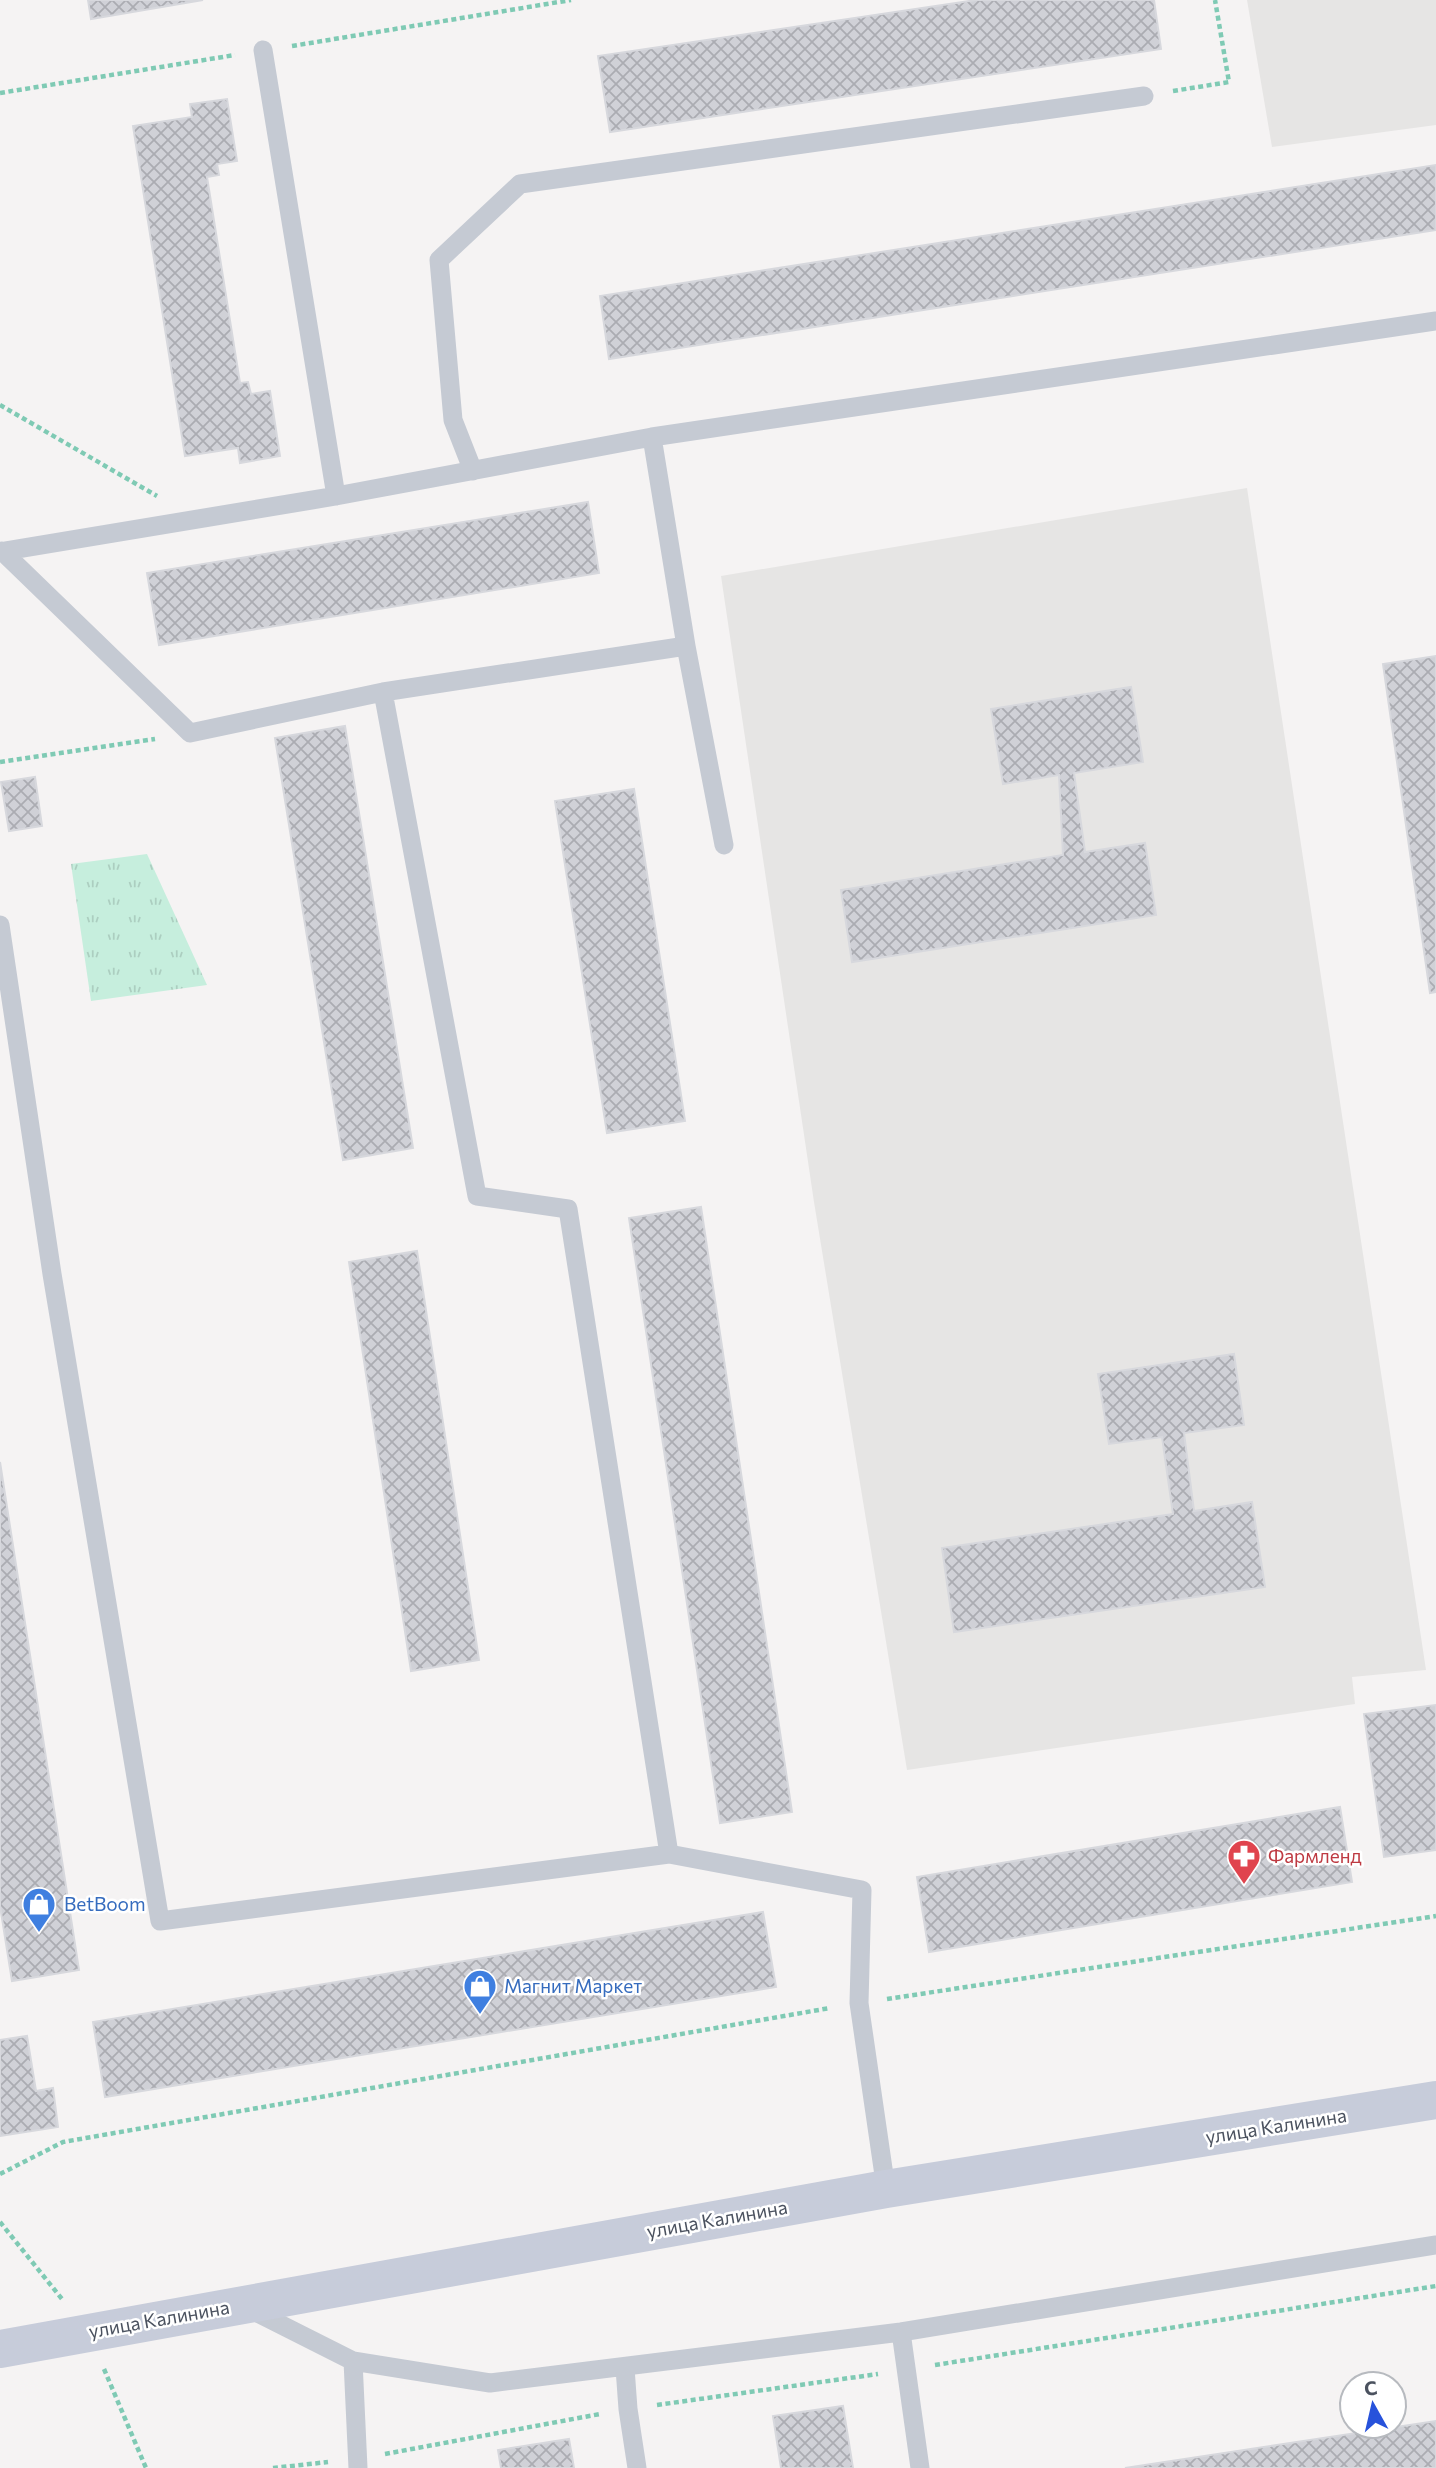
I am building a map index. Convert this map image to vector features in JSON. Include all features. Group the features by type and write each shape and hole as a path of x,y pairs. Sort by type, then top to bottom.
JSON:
{"street":[{"name":"улица Калинина","path":"0,2349 886,2189 1436,2100"}],"lane":[{"path":"263,50 336,496"},
{"path":"473,471 453,420 439,260 520,184 1144,96"},
{"path":"1,552 336,496 652,437 1436,321"},
{"path":"652,437 686,646 724,845"},
{"path":"1,552 190,733 383,692 686,646"},
{"path":"383,692 477,1196 568,1209 669,1854"},
{"path":"0,925 52,1274 160,1921 669,1854 862,1890 859,2003 886,2189"},
{"path":"241,2304 353,2361 490,2383 901,2332 1436,2245"},
{"path":"901,2332 920,2468"},
{"path":"353,2361 358,2463"},
{"path":"625,2368 637,2468"}],"path":[{"path":"1144,96 1229,82 1215,0"},
{"path":"0,405 197,519"},
{"path":"0,762 190,733"},
{"path":"0,2174 63,2142 859,2003 1436,1916"},
{"path":"273,2468 358,2463 628,2409 906,2370 1436,2286"}],"shaded area":[{"path":"1247,0 1436,0 1436,125 1272,147"},
{"path":"1247,488 1426,1670 1352,1677 1355,1704 907,1770 814,1202 721,576"}],"green space":[{"path":"147,854 207,985 91,1001 71,864"}],"building":[{"path":"88,0 203,0 91,19"},
{"path":"976,0 1154,0 1161,49 610,132 598,56"},
{"path":"227,99 237,161 217,164 219,175 207,177 240,383 248,382 251,394 270,391 280,456 240,463 238,448 185,456 133,126 192,117 190,104"},
{"path":"1436,165 1436,230 609,359 600,296"},
{"path":"588,502 599,573 159,645 147,573"},
{"path":"1436,656 1436,992 1430,993 1383,664"},
{"path":"1131,687 1143,762 1074,773 1085,852 1145,843 1156,915 852,962 841,890 1063,855 1059,775 1003,784 991,709"},
{"path":"345,726 413,1148 343,1160 275,738"},
{"path":"35,777 42,826 9,831 1,782"},
{"path":"634,789 685,1121 607,1133 555,801"},
{"path":"701,1207 792,1812 720,1823 629,1218"},
{"path":"417,1251 479,1660 411,1671 349,1262"},
{"path":"1234,1354 1244,1425 1184,1433 1194,1511 1252,1502 1265,1587 954,1632 942,1548 1173,1514 1162,1437 1109,1444 1098,1374"},
{"path":"0,1462 79,1970 12,1981 0,1906"},
{"path":"1436,1705 1436,1850 1384,1857 1364,1714"},
{"path":"1340,1807 1352,1882 929,1952 917,1877"},
{"path":"763,1912 776,1987 105,2097 93,2022"},
{"path":"27,2036 36,2091 53,2088 58,2127 0,2136 0,2040"},
{"path":"843,2406 853,2468 781,2468 773,2416"},
{"path":"1436,2421 1436,2468 1125,2468 1338,2436 1338,2440 1408,2440 1408,2425"},
{"path":"569,2439 574,2468 501,2468 498,2450"}],"place":[{"name":"Фармленд","path":"1244,1886"},
{"name":"BetBoom","path":"39,1934"},
{"name":"Магнит Маркет","path":"480,2016"}]}
